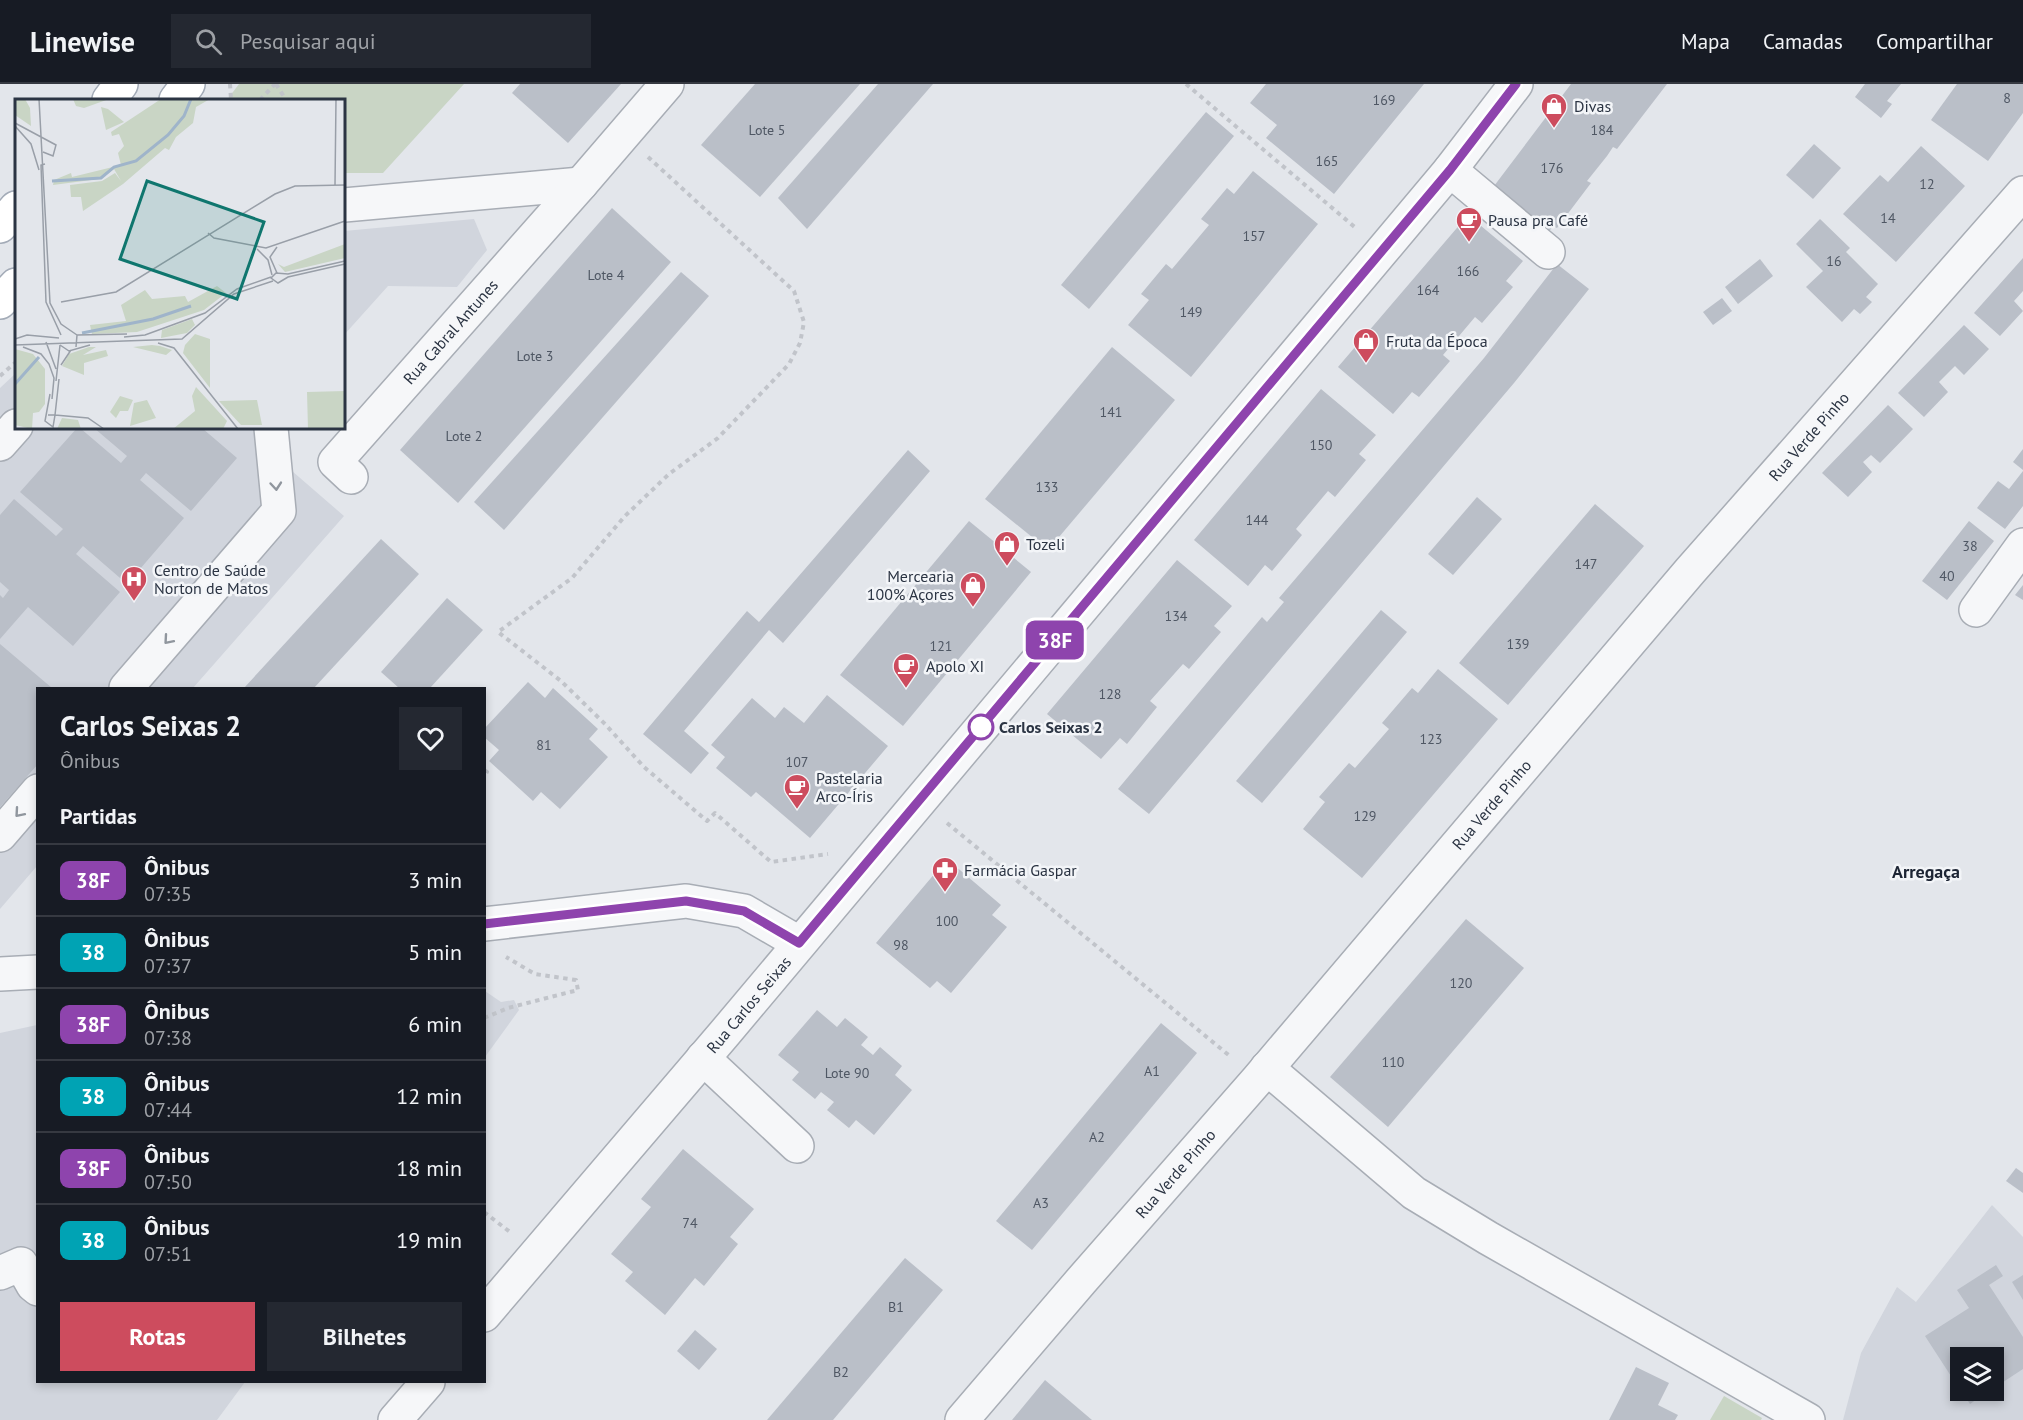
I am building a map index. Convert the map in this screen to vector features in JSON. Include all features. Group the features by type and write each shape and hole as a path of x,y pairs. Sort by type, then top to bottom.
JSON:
{"main road":[{"path":"110,99 121,84"},
{"path":"177,99 188,84"},
{"path":"0,226 15,209"},
{"path":"0,302 15,286"}],"street":[{"name":"Rua Cabral Antunes","path":"351,477 335,462 667,84"},
{"name":"Rua Carlos Seixas","path":"486,1313 1450,170 1516,84"},
{"path":"1450,170 1548,252"},
{"path":"345,205 581,184"},
{"name":"Rua Verde Pinho","path":"962,1420 1263,1073 1690,571 2023,193"},
{"path":"0,444 15,427"},
{"path":"127,687 279,511 271,429"},
{"path":"1976,610 2023,545"},
{"path":"0,835 36,793"},
{"path":"486,924 686,901 744,911 799,943"},
{"path":"0,974 36,972"},
{"path":"703,1058 797,1146"},
{"path":"1263,1073 1414,1193 1808,1420"},
{"path":"0,1273 21,1264 36,1287"},
{"path":"395,1420 427,1383"}],"path":[{"path":"230,84 231,99"},
{"path":"261,99 275,84 284,99"},
{"path":"1186,84 1330,206"},
{"path":"623,134 794,291 804,322 800,343 789,364 718,438 669,474 625,516 572,578 498,632 561,681 644,766 706,821 715,813 771,862 828,854 834,848"},
{"path":"0,376 15,363"},
{"path":"964,837 1263,1073"},
{"path":"486,1017 508,1008 578,990 576,980 535,974 500,953"},
{"path":"486,1214 506,1229"}],"shaded area":[{"path":"474,219 487,250 457,287 388,286 345,334 345,231"},
{"name":"Centro de Saúde Norton de Matos","path":"15,374 15,429 288,429 292,471 344,516 194,687 36,687 36,867 0,909 0,388"},
{"path":"486,992 501,1002 514,1000 519,1010 486,1056"},
{"path":"36,1025 36,1383 244,1383 217,1420 0,1420 0,1033"},
{"path":"1992,1205 2023,1237 2023,1420 1843,1420 1861,1353 1897,1287 1916,1302"}],"green space":[{"path":"239,84 464,84 383,173 345,173 345,99 228,99"},
{"path":"1724,1396 1762,1418 1761,1420 1710,1420"}],"building":[{"path":"520,84 621,84 568,143 512,93"},
{"path":"755,84 860,84 760,197 701,145"},
{"path":"878,84 933,84 807,229 778,198"},
{"path":"1266,84 1424,84 1334,194 1266,138 1277,125 1250,103"},
{"path":"1571,84 1667,84 1617,149 1613,147 1587,181 1591,183 1557,228 1553,226 1545,237 1488,194"},
{"path":"1865,84 1901,84 1887,101 1892,104 1881,118 1855,97"},
{"path":"1957,84 2023,84 2023,113 1988,161 1931,120"},
{"path":"1206,112 1234,136 1089,309 1061,285"},
{"path":"1814,144 1841,168 1813,199 1786,175"},
{"path":"1921,146 1965,186 1896,262 1843,214 1880,175 1888,182"},
{"path":"1253,171 1318,224 1191,377 1128,325 1149,300 1141,294 1166,264 1172,269 1209,225 1201,219 1227,188 1234,194"},
{"path":"612,208 671,262 458,503 400,450"},
{"path":"1468,215 1523,261 1506,281 1513,287 1482,323 1475,317 1443,355 1450,361 1419,397 1412,392 1393,414 1338,367"},
{"path":"1820,219 1850,248 1846,252 1878,284 1866,297 1872,302 1860,314 1854,309 1842,322 1806,287 1823,271 1796,244"},
{"path":"2023,258 2023,291 2014,301 2023,311 2000,336 1974,313"},
{"path":"1760,259 1773,276 1738,304 1725,287"},
{"path":"1557,264 1589,289 1514,383 1149,814 1118,789 1262,617 1267,622 1284,602 1279,598 1484,358"},
{"path":"681,272 709,296 504,530 474,502"},
{"path":"1722,298 1732,311 1713,325 1703,312"},
{"path":"1964,325 1989,349 1964,375 1955,366 1939,382 1948,392 1924,417 1898,393"},
{"path":"1112,347 1175,400 1048,550 985,499"},
{"path":"1321,389 1376,435 1359,454 1366,460 1335,497 1328,491 1296,529 1302,535 1272,571 1265,565 1248,586 1194,540"},
{"path":"1888,405 1913,429 1880,463 1871,455 1863,462 1872,472 1848,497 1822,473"},
{"path":"76,429 81,429 121,463 127,456 95,429 203,429 237,458 191,511 146,473 140,480 184,518 127,584 83,546 76,554 120,592 73,646 28,607 0,639 0,595 3,598 9,590 0,582 0,515 14,499 56,536 63,529 20,492"},
{"path":"2023,449 2023,470 2013,462"},
{"path":"908,450 930,471 783,643 769,630 684,731 709,753 691,774 643,734 747,611 759,622"},
{"path":"2023,471 2023,506 2005,529 1977,508 1998,481 2009,489"},
{"path":"1477,497 1502,519 1453,575 1428,554"},
{"path":"1595,504 1644,546 1508,705 1459,663"},
{"path":"969,521 1031,572 903,726 840,675"},
{"path":"1969,521 1994,541 1947,600 1922,581"},
{"path":"381,539 419,574 315,687 245,687"},
{"path":"1177,560 1232,606 1214,626 1221,632 1189,669 1183,664 1150,701 1157,707 1127,744 1120,738 1101,759 1047,714"},
{"path":"2023,585 2023,600 2015,595"},
{"path":"447,598 483,630 431,687 398,687 381,672"},
{"path":"1381,610 1407,632 1262,803 1236,781"},
{"path":"0,644 51,687 36,687 36,766 0,807"},
{"path":"1438,669 1498,719 1362,878 1303,829 1325,802 1319,797 1349,763 1355,768 1389,729 1382,723 1412,688 1418,693"},
{"path":"528,682 545,698 553,688 598,729 589,739 608,757 560,809 541,792 533,801 489,761 499,750 486,739 486,727"},
{"path":"827,695 888,746 810,838 756,792 751,797 716,768 725,757 711,745 752,698 775,718 784,707 804,723"},
{"path":"947,859 1001,905 992,915 1007,927 951,993 937,981 930,988 876,943"},
{"path":"1466,919 1524,968 1388,1127 1330,1077"},
{"path":"817,1010 837,1027 845,1018 868,1037 861,1045 873,1055 880,1047 902,1066 895,1075 912,1090 874,1135 856,1120 849,1128 827,1110 834,1102 821,1092 815,1099 792,1080 799,1072 778,1055"},
{"path":"1161,1023 1197,1053 1032,1250 996,1221"},
{"path":"683,1149 754,1209 730,1237 738,1244 704,1286 695,1278 665,1315 625,1281 633,1272 611,1254 651,1207 641,1199"},
{"path":"2016,1168 2023,1173 2023,1193 2006,1181"},
{"path":"905,1258 943,1290 833,1420 767,1420"},
{"path":"1996,1265 2003,1276 1989,1285 2023,1337 2023,1369 2004,1381 2004,1347 1950,1347 1950,1375 1925,1336 1969,1308 1957,1290"},
{"path":"2023,1275 2023,1300 2012,1282"},
{"path":"695,1330 717,1349 699,1370 677,1351"},
{"path":"1636,1367 1669,1383 1658,1405 1678,1415 1675,1420 1609,1420"},
{"path":"1045,1380 1092,1420 1012,1420"}],"bus line":[{"name":"38F","path":"486,924 686,901 744,911 799,943 1450,170 1516,84"}],"place":[{"name":"Divas","path":"1554,129"},
{"name":"Pausa pra Café","path":"1469,243"},
{"name":"Fruta da Época","path":"1366,364"},
{"name":"Tozeli","path":"1007,567"},
{"name":"Centro de Saúde Norton de Matos","path":"134,602"},
{"name":"Mercearia 100% Açores","path":"973,608"},
{"name":"Apolo XI","path":"906,689"},
{"name":"Carlos Seixas 2","path":"981,727"},
{"name":"Pastelaria Arco-Íris","path":"797,810"},
{"name":"Farmácia Gaspar","path":"945,893"}],"district":[{"name":"Arregaça","path":"1926,871"}]}
